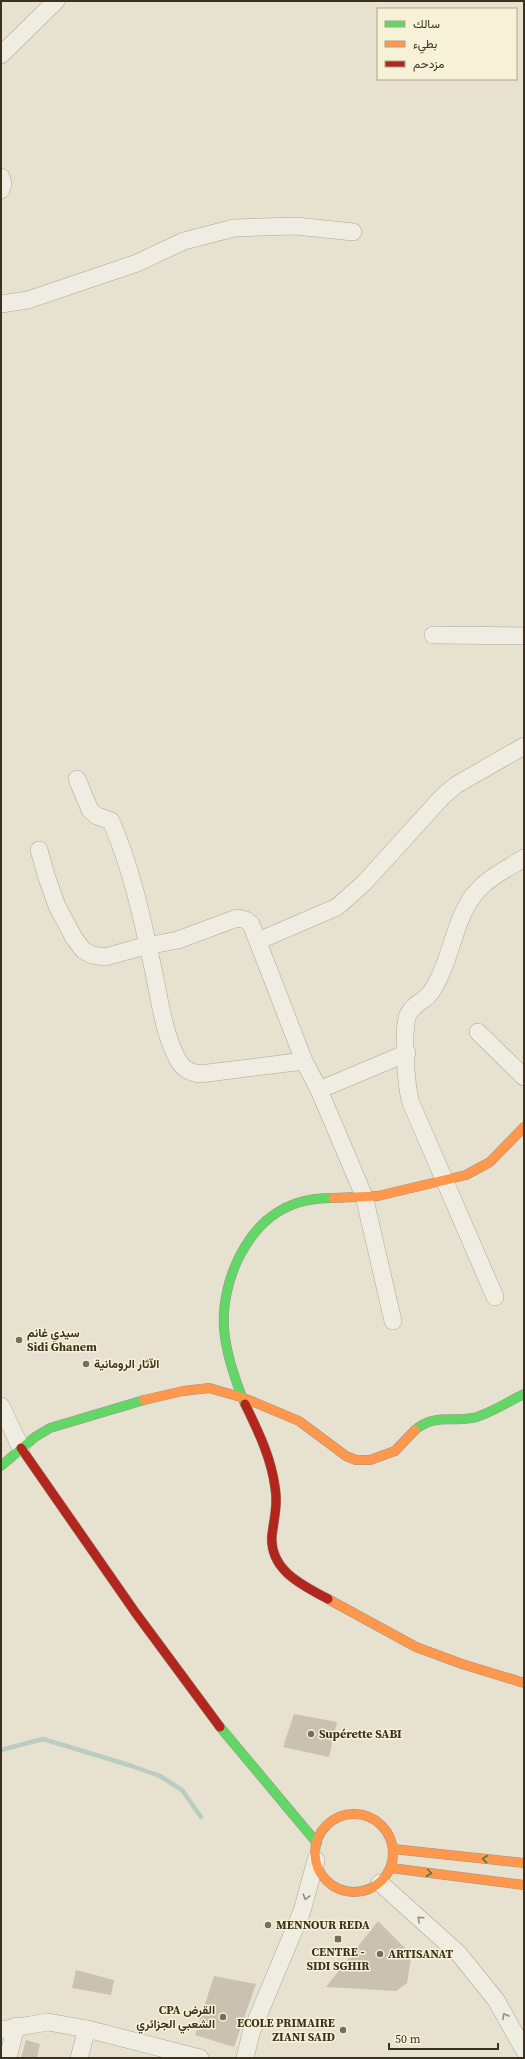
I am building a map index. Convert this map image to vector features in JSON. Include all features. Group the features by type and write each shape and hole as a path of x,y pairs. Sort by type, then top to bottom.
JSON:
{"main road":[{"path":"524,1127 484,1167 469,1174 378,1196 303,1200 286,1208 259,1229 244,1250 225,1289 223,1311 225,1335 232,1370 268,1453 277,1497 270,1539 278,1564 284,1571 297,1581 402,1640 486,1673 524,1683"},
{"path":"1,1466 21,1448 50,1428 142,1400 183,1391 209,1388 244,1398 299,1421 346,1456 356,1460 370,1460 395,1451 416,1429 424,1423 446,1418 472,1418 524,1394"},
{"path":"21,1448 135,1612 217,1723 316,1851 322,1875 334,1886 349,1892 366,1891 380,1883 391,1868 393,1849 389,1835 379,1823 366,1816 351,1814 336,1819 324,1828 316,1851"},
{"path":"393,1849 524,1863"},
{"path":"391,1868 524,1885"}],"street":[{"path":"1,55 56,1"},
{"path":"1,177 3,184 1,190"},
{"path":"1,304 28,300 137,263 184,242 234,228 296,226 352,232"},
{"path":"433,635 524,636"},
{"path":"258,941 336,907 364,883 390,853 451,789 524,746"},
{"path":"77,779 90,810 97,816 111,821 115,831 128,867 148,946 167,1035 179,1061 186,1070 193,1074 200,1074 304,1061"},
{"path":"39,850 46,878 57,906 82,950 92,955 105,958 148,946 178,940 237,918 246,920 251,924 304,1061 319,1090 364,1196 393,1321"},
{"path":"495,1297 415,1115 408,1092 406,1076 406,1024 408,1015 413,1008 429,995 439,977 458,926 469,902 481,887 524,858"},
{"path":"478,1032 524,1077"},
{"path":"319,1090 407,1053"},
{"path":"1,1406 21,1448"},
{"path":"245,2058 251,2034 302,1911 316,1851"},
{"path":"380,1883 459,1954 496,2000 524,2050"},
{"path":"8,2058 9,2028 48,2022 87,2030 200,2058"},
{"path":"79,2058 87,2030"}],"building":[{"name":"Supérette SABI","path":"294,1714 337,1722 329,1757 283,1747"},
{"name":"ARTISANAT","path":"378,1921 408,1951 411,1958 407,1983 396,1991 326,1987"},
{"path":"76,1970 114,1980 111,1995 72,1988"},
{"name":"CPA القرض الشعبي الجزائري","path":"214,1976 256,1984 234,2047 195,2035"},
{"path":"26,2040 40,2044 37,2058 21,2058"}],"waterway":[{"path":"1,1750 43,1739 132,1766 160,1776 182,1790 201,1817"}],"traffic: fast":[{"path":"245,1404 232,1367 224,1328 224,1310 227,1290 233,1272 241,1254 252,1237 264,1223 280,1211 297,1203 333,1198"},
{"path":"415,1430 422,1425 436,1420 478,1417 524,1394"},
{"path":"1,1466 35,1437 50,1428 144,1400"},
{"path":"220,1727 317,1843"}],"traffic: slow":[{"path":"333,1198 378,1196 466,1175 490,1162 524,1127"},
{"path":"144,1400 183,1391 209,1388 244,1398 299,1421 346,1456 356,1460 370,1460 395,1451 415,1430"},
{"path":"328,1599 416,1647 462,1664 524,1683"},
{"path":"354,1814 369,1817 381,1826 390,1838 393,1853 390,1868 381,1880 369,1889 354,1892 339,1889 327,1880 318,1868 315,1853 318,1838 327,1826 339,1817 354,1814"},
{"path":"393,1849 524,1863"},
{"path":"391,1868 524,1885"}],"traffic: jam":[{"path":"245,1404 263,1444 273,1476 276,1499 272,1547 276,1558 289,1575 298,1582 328,1599"},
{"path":"21,1448 135,1612 220,1727"}],"place":[{"name":"سيدي غانم Sidi Ghanem","path":"19,1340"},
{"name":"الآثار الرومانية","path":"86,1364"},
{"name":"Supérette SABI","path":"311,1734"},
{"name":"MENNOUR REDA","path":"268,1925"},
{"name":"CENTRE - SIDI SGHIR","path":"338,1939"},
{"name":"ARTISANAT","path":"380,1954"},
{"name":"CPA القرض الشعبي الجزائري","path":"223,2017"},
{"name":"ECOLE PRIMAIRE ZIANI SAID","path":"343,2030"}]}
